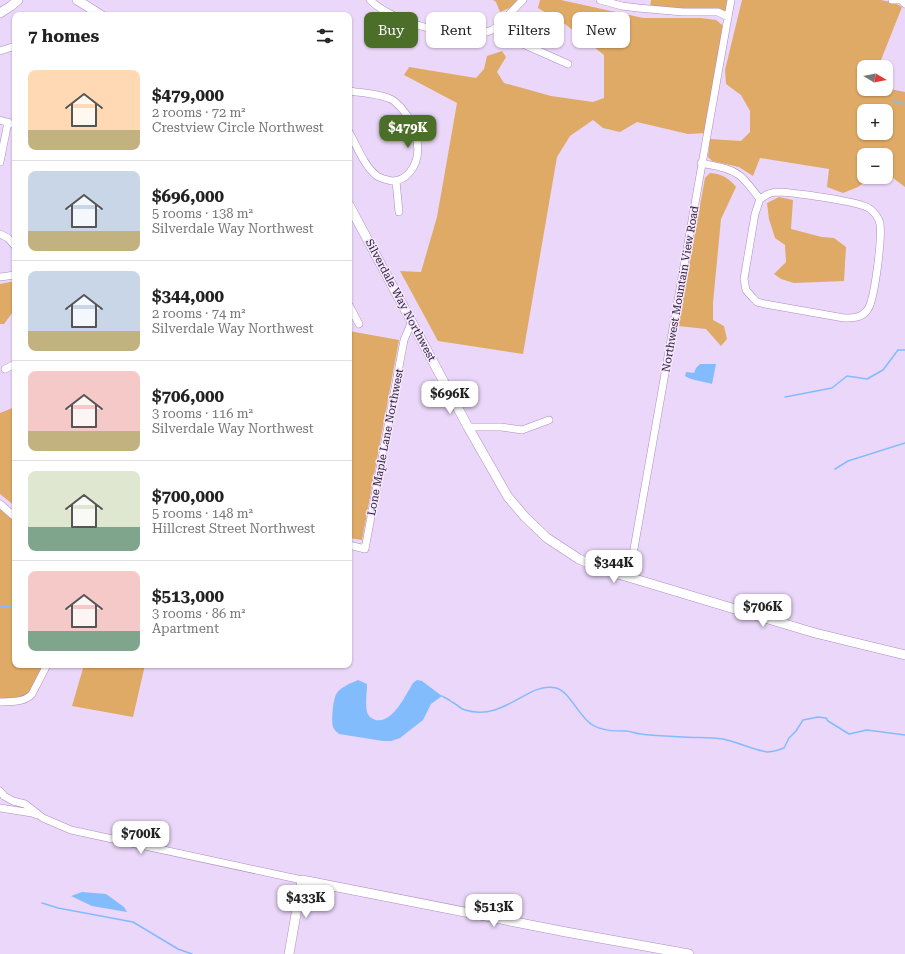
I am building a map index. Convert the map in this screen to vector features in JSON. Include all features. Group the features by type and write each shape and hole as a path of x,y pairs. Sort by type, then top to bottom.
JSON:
{"main road":[{"path":"0,13 18,0"},
{"path":"77,0 96,12"},
{"name":"Silverdale Way Northwest","path":"352,211 468,427 506,493 519,511 535,528 558,546 579,559 597,567 807,631 905,655"},
{"path":"288,954 302,880 566,932 689,954"}],"street":[{"path":"370,0 383,10 422,27 456,33 484,32 494,28"},
{"path":"511,12 523,0"},
{"path":"600,0 622,6 638,8 682,12 718,12 728,17"},
{"name":"Northwest Mountain View Road","path":"629,577 732,0"},
{"path":"892,0 901,0 905,4"},
{"path":"0,51 12,47"},
{"path":"532,48 568,64"},
{"path":"352,92 390,99 397,105 413,127 418,150 417,159 407,176 396,181 386,180 377,176 368,165 352,137"},
{"path":"0,120 12,123 0,162"},
{"path":"702,163 727,169 737,174 760,199"},
{"path":"396,181 400,212"},
{"path":"787,192 857,204 870,208 878,217 880,223 880,236 873,299 868,309 863,314 857,318 844,318 765,304 757,302 753,298 746,290 744,279 755,214 760,199 768,194 787,192"},
{"path":"0,234 8,238 12,243"},
{"path":"0,278 12,276"},
{"path":"352,311 359,324"},
{"name":"Lone Maple Lane Northwest","path":"352,547 365,549 404,340 412,321"},
{"path":"5,369 12,366"},
{"path":"468,427 501,427 522,430 549,420"},
{"path":"0,504 12,514"},
{"path":"0,702 29,698 45,668"},
{"path":"0,791 4,796 13,801 25,804 43,818"},
{"path":"0,808 32,813 71,830 302,880"}],"shaded area":[{"path":"493,0 519,0 514,6 500,12 496,2"},
{"path":"540,0 561,0 616,12 572,12 572,30 564,23 564,12 545,12 538,8"},
{"path":"651,0 731,0 728,17 717,12 650,7"},
{"path":"742,0 881,0 895,3 902,7 881,60 857,60 857,96 893,96 893,90 905,92 905,187 893,178 893,148 857,148 857,184 862,184 843,193 827,187 829,169 760,158 753,176 739,167 712,161 708,157 710,139 741,141 750,132 750,111 741,95 726,84 725,70"},
{"path":"630,15 643,18 701,18 716,20 726,28 706,133 688,134 637,122 620,132 603,128 593,120 570,136 557,157 523,354 438,341 400,271 421,272 437,217 457,103 404,75 409,67 476,78 484,69 487,56 502,51 506,57 497,72 504,83 551,96 593,102 604,98 604,55 595,48 630,48"},
{"path":"710,173 725,177 736,187 721,219 713,303 713,320 724,326 727,339 721,346 706,329 678,326 705,178"},
{"path":"779,197 793,200 791,229 822,237 834,238 846,247 844,281 794,283 781,279 774,274 786,262 785,245 775,238 769,219 767,203"},
{"path":"12,282 12,313 4,324 0,324 0,284"},
{"path":"352,332 399,340 362,540 352,538"},
{"path":"12,408 12,504 0,494 0,413"},
{"path":"0,504 12,514 12,668 45,668 29,697 0,702"},
{"path":"83,668 144,668 133,717 72,706"}],"water":[{"path":"700,364 716,364 712,384 685,376 686,372 694,373"},
{"path":"358,680 367,684 367,712 370,717 376,720 382,720 393,713 398,708 413,683 417,680 422,681 442,696 431,704 423,720 400,738 391,741 383,741 339,734 334,729 332,724 334,699 339,691 344,687"},
{"path":"82,892 106,894 124,907 127,912 92,906 71,896"}],"waterway":[{"path":"893,101 905,104"},
{"path":"785,397 832,388 847,376 867,379 883,370 898,350 905,350"},
{"path":"835,469 848,461 905,443"},
{"path":"0,607 12,606"},
{"path":"442,696 463,709 479,712 492,711 536,690 546,687 556,688 565,693 587,721 599,728 628,731 639,734 723,739 767,752 784,748 789,738 796,731 803,720 818,717 826,718 828,721 849,734 867,730 905,735"},
{"path":"42,903 58,908 133,922 178,949 192,954"}]}
